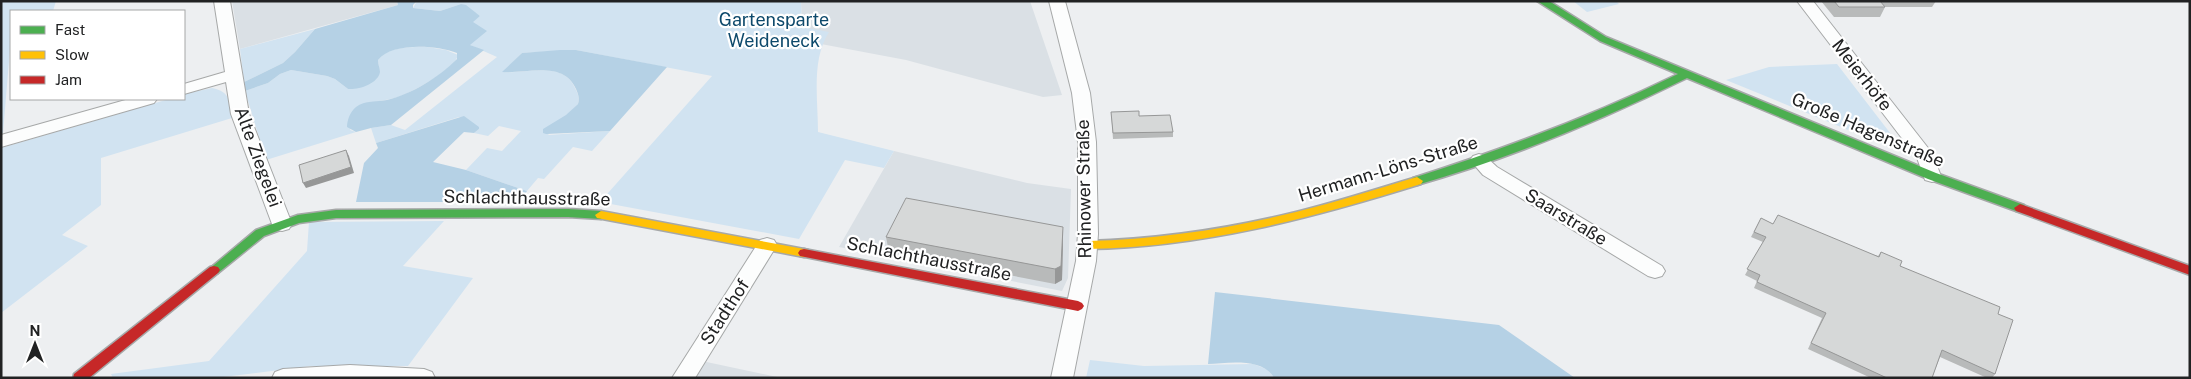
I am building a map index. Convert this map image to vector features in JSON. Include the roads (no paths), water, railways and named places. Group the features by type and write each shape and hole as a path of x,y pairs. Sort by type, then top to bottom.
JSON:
{"street":[{"name":"Alte Ziegelei","path":"222,1 240,114 282,224"},
{"name":"Rhinower Straße","path":"1057,1 1081,93 1088,142 1088,245 1078,306 1062,378"},
{"name":"Große Hagenstraße","path":"1542,1 1603,39 1686,74 1932,176 2190,271"},
{"name":"Meierhöfe","path":"1805,1 1926,157 1932,176"},
{"name":"Hermann-Löns-Straße","path":"1088,245 1120,244 1185,237 1282,220 1410,184 1622,106 1686,74"},
{"path":"185,89 233,75"},
{"path":"1,141 144,100"},
{"name":"Saarstraße","path":"1479,160 1490,171 1656,271"},
{"name":"Schlachthausstraße","path":"79,378 260,233 298,219 336,214 568,213 611,216 1078,306"},
{"name":"Stadthof","path":"683,378 767,245"},
{"path":"283,378 350,374 424,378"}],"park label":[{"name":"Gartensparte Weideneck","path":"774,30"}]}
